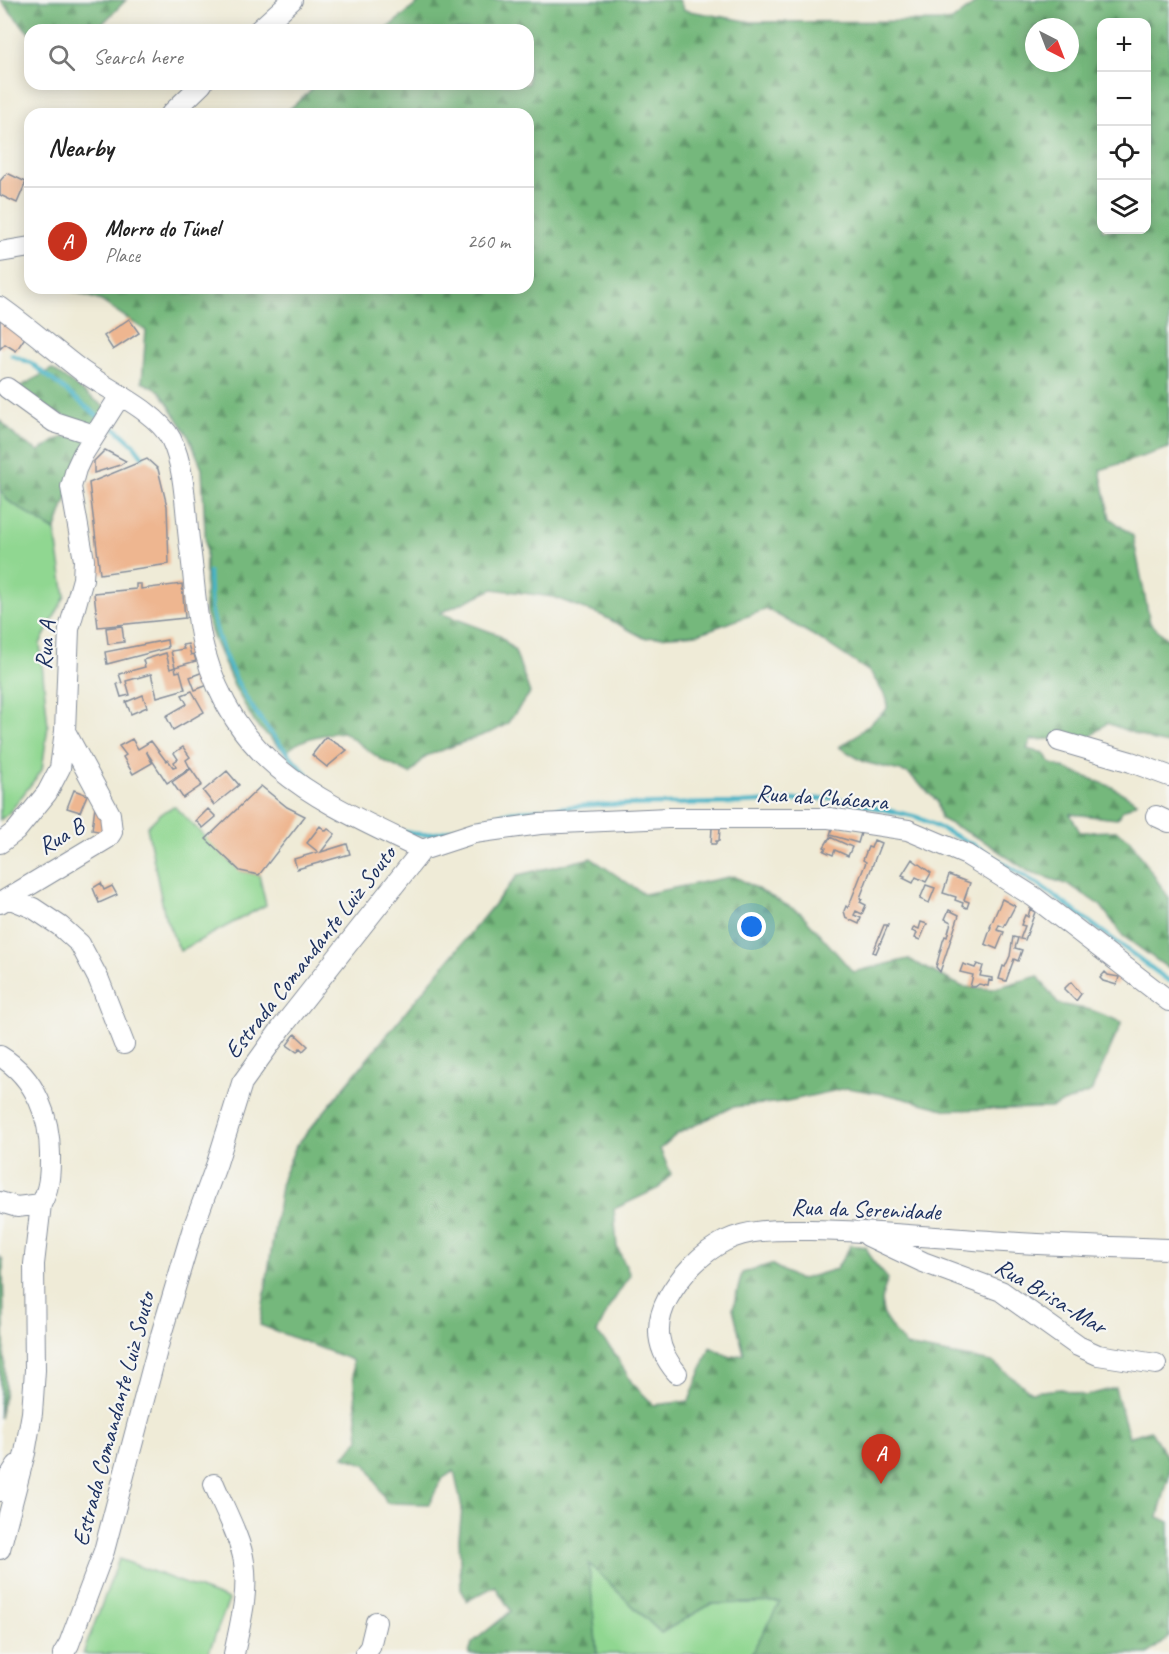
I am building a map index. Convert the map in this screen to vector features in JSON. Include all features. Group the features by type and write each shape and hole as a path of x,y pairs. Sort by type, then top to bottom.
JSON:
{"street":[{"path":"266,24 292,0"},
{"path":"177,108 196,90"},
{"path":"0,252 24,248"},
{"name":"Estrada Comandante Luiz Souto","path":"0,307 77,367 152,416 171,438 182,474 187,529 204,648 225,703 236,721 267,759 300,786 340,810 422,850 283,1026 242,1083 192,1232 164,1325 104,1551 69,1644 63,1654"},
{"path":"7,388 54,422 94,437"},
{"name":"Rua A","path":"0,843 16,831 47,794 60,768 65,731 69,629 83,579 84,560 71,487 76,469 120,396"},
{"name":"Rua B","path":"4,901 108,838 112,832 110,814 99,789 65,731"},
{"path":"1059,741 1131,762 1169,776"},
{"name":"Rua da Chácara","path":"422,850 474,833 540,824 668,818 829,818 908,830 967,855 1034,897 1169,1001"},
{"path":"0,853 16,831"},
{"path":"4,901 33,908 60,926 80,944 99,980 124,1044"},
{"path":"0,1056 10,1062 40,1102 47,1119 51,1150 50,1174 41,1204 34,1264 33,1413 0,1549"},
{"path":"0,1202 17,1207 41,1204"},
{"name":"Rua da Serenidade","path":"677,1373 666,1360 659,1345 659,1330 665,1304 677,1281 698,1260 725,1241 753,1232 857,1231 1020,1243 1169,1249"},
{"name":"Rua Brisa-Mar","path":"857,1231 923,1262 1001,1291 1068,1339 1088,1350 1117,1359 1156,1364"},
{"path":"0,1491 25,1453"},
{"path":"214,1484 244,1561 246,1582 243,1615 234,1654"},
{"path":"365,1654 370,1647 376,1622"}],"green space":[{"path":"0,0 126,0 102,24 24,24 24,27"},
{"path":"422,0 679,0 684,10 752,22 952,21 979,0 1169,0 1169,448 1100,470 1110,518 1133,536 1150,623 1169,640 1169,744 1154,741 1107,723 1090,737 1031,740 1027,749 1044,753 1050,763 1112,787 1137,802 1122,811 1117,819 1070,814 1080,832 1117,831 1130,840 1169,898 1169,969 1123,936 1101,906 1071,886 1028,871 982,840 941,819 937,801 908,773 864,762 839,747 887,709 887,699 871,673 823,641 767,609 698,634 644,638 603,616 553,597 493,589 440,613 499,635 515,651 530,693 507,724 426,756 410,774 382,760 343,732 304,740 286,753 256,725 234,686 205,613 206,553 202,468 188,435 160,391 142,382 146,331 101,301 81,294 534,294 534,108 291,108 311,90 534,90 534,24 392,24"},
{"path":"52,369 106,408 94,426 55,413 18,388"},
{"path":"0,420 17,438 38,451 62,438 88,438 55,531 7,500 0,489"},
{"path":"0,489 7,500 55,531 65,596 40,644 48,726 42,770 9,813 0,820"},
{"path":"174,806 240,871 259,875 266,905 180,951 165,917 147,827 160,814"},
{"path":"591,858 644,894 734,876 801,913 853,972 908,959 963,987 992,989 1038,976 1058,1004 1091,1010 1122,1022 1091,1092 1051,1108 948,1110 890,1095 847,1088 783,1102 732,1107 677,1134 660,1149 671,1174 659,1188 614,1209 617,1247 630,1275 610,1306 597,1333 613,1351 632,1383 654,1405 689,1401 710,1347 730,1357 744,1354 733,1308 742,1273 771,1264 799,1280 836,1269 851,1245 866,1247 872,1260 888,1279 882,1308 888,1323 906,1346 992,1362 1031,1392 1061,1389 1085,1396 1115,1388 1129,1437 1150,1430 1169,1460 1169,1476 1158,1517 1169,1522 1169,1637 1148,1654 751,1654 780,1602 711,1604 661,1633 589,1564 597,1654 469,1654 472,1643 511,1611 495,1586 467,1601 461,1588 459,1538 462,1508 454,1471 442,1479 429,1504 387,1503 367,1465 344,1457 359,1439 352,1360 260,1325 282,1179 296,1146 518,875"},
{"path":"0,1257 3,1261 5,1390 0,1418"},
{"path":"119,1559 229,1600 208,1654 83,1654"},
{"path":"588,1563 661,1633 711,1604 781,1602 751,1654 597,1654"}],"building":[{"path":"7,173 24,181 17,203 0,195 0,181"},
{"path":"0,315 28,333 16,351 5,344 0,349"},
{"path":"129,319 139,333 113,350 104,336"},
{"path":"105,450 126,461 94,473 94,461"},
{"path":"147,459 158,469 167,506 169,564 100,574 89,483"},
{"path":"136,584 141,584 141,589 182,584 185,618 98,627 94,593 136,589"},
{"path":"122,626 124,642 108,644 106,628"},
{"path":"167,640 168,648 107,664 105,652"},
{"path":"188,644 191,655 194,654 196,661 175,667 171,651 184,649 182,645"},
{"path":"166,653 170,669 175,667 176,672 180,671 185,689 157,697 151,674 126,681 130,695 121,697 117,684 122,683 119,674 145,667 143,660"},
{"path":"203,672 208,685 195,690 190,677"},
{"path":"192,691 204,712 173,730 166,716 187,704 182,695"},
{"path":"143,695 147,707 131,714 126,702"},
{"path":"326,737 347,750 327,767 312,755"},
{"path":"132,739 138,749 151,741 173,767 176,766 174,762 178,759 174,753 183,747 190,757 186,760 190,768 167,783 146,751 152,763 133,774 123,757 126,755 119,746"},
{"path":"191,769 202,785 183,798 172,782"},
{"path":"227,771 239,785 214,805 203,791"},
{"path":"261,786 287,807 305,816 259,875 240,871 206,839"},
{"path":"74,790 87,795 80,812 67,808"},
{"path":"95,806 106,807 104,832 92,830"},
{"path":"208,809 216,817 203,828 196,821"},
{"path":"833,825 861,833 858,843 830,835"},
{"path":"320,826 335,834 321,852 347,844 350,854 297,869 294,859 318,852 307,843"},
{"path":"712,828 720,828 719,841 716,841 716,844 711,844"},
{"path":"830,837 852,847 848,856 835,850 833,855 824,851"},
{"path":"874,840 881,843 860,898 862,899 860,902 866,905 862,914 856,911 854,915 861,918 859,924 846,918 844,911 846,906 848,908 866,862 863,860 868,847 871,848"},
{"path":"912,859 931,873 926,882 916,877 913,883 903,878 905,876 902,875"},
{"path":"949,875 970,883 964,900 969,902 967,908 962,906 963,903 955,900 956,897 943,893"},
{"path":"101,883 104,890 112,886 117,895 99,903 93,888"},
{"path":"926,885 935,888 929,903 920,899"},
{"path":"1002,899 1015,906 1004,927 999,925 997,930 1004,932 997,949 985,944"},
{"path":"1030,909 1035,912 1025,940 1020,939 1025,926 1021,925 1025,915 1028,917"},
{"path":"949,910 959,915 940,972 936,967 951,922 945,919"},
{"path":"921,922 927,924 920,940 915,938 917,933 912,931 914,927 919,929"},
{"path":"884,925 888,925 876,953 873,952"},
{"path":"1013,937 1018,938 1015,948 1022,950 1018,961 1014,959 1006,981 999,979 1003,966 1005,967 1010,956"},
{"path":"963,964 975,968 977,964 983,966 980,976 992,978 992,981 989,980 988,986 979,984 970,987 973,975 960,972"},
{"path":"1105,972 1108,975 1119,977 1117,985 1100,978"},
{"path":"1071,982 1081,994 1076,1001 1064,989"},
{"path":"295,1034 308,1046 303,1051 300,1048 297,1052 287,1045"}],"waterway":[{"path":"12,355 31,363 99,417"},
{"path":"116,429 133,444 142,456"},
{"path":"209,572 211,608 219,639 239,686 267,728 319,787"},
{"path":"469,825 511,812 593,805 741,803 834,798 917,817 976,846 1045,889 1169,981"},
{"path":"405,832 432,834 458,828"}],"place":[{"name":"Morro do Túnel","path":"881,1484"}]}
